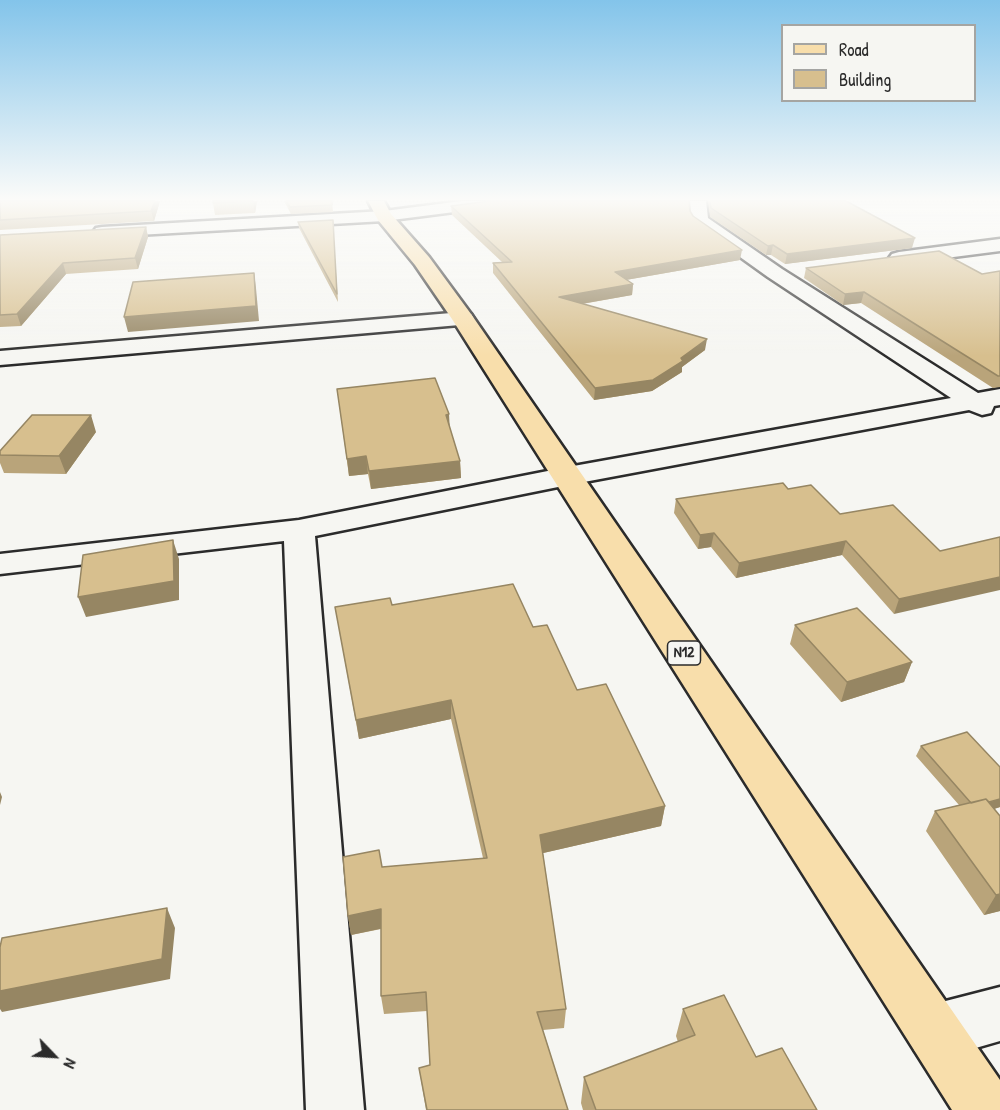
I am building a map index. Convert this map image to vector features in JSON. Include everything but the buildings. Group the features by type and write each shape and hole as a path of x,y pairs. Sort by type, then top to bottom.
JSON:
{"main road":[{"name":"N12","path":"416,253 463,319 568,476 986,1110"}],"street":[{"path":"746,253 775,273 987,399 1000,420"},
{"path":"881,260 938,253"},
{"path":"775,273 810,269"},
{"path":"0,379 6,358 463,319"},
{"path":"0,564 299,530 568,476 987,399"},
{"path":"299,530 335,1110"},
{"path":"934,1032 1000,1014"}]}
